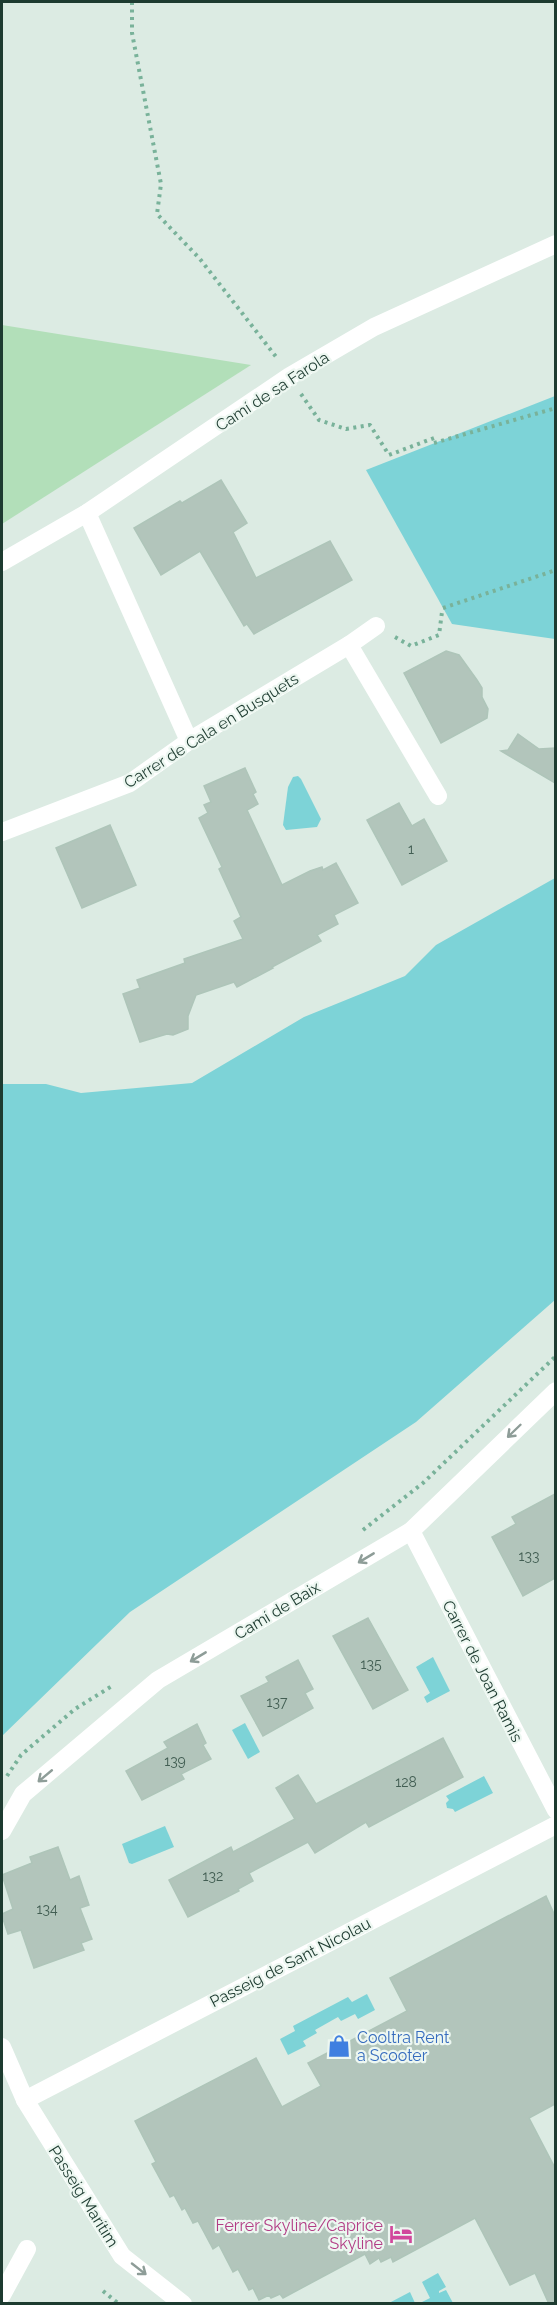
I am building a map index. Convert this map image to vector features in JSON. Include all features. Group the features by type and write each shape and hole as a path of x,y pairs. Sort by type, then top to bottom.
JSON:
{"street":[{"name":"Camí de sa Farola","path":"2,562 87,513 290,376 374,327 555,244"},
{"path":"87,513 189,741"},
{"name":"Carrer de Cala en Busquets","path":"2,831 130,783 189,741 349,645 376,626"},
{"path":"349,645 438,796"},
{"name":"Camí de Baix","path":"2,1831 23,1794 158,1680 411,1531 555,1391"},
{"name":"Carrer de Joan Ramis","path":"411,1531 555,1810"},
{"name":"Passeig de Sant Nicolau","path":"25,2100 555,1826"},
{"path":"2,2047 25,2100"},
{"name":"Passeig Marítim","path":"25,2100 122,2256 183,2304"},
{"path":"2,2295 27,2249"}],"path":[{"path":"132,2 132,33 161,184 157,214 200,259 290,376 319,420 346,429 370,425 389,455 434,438"},
{"path":"434,443 555,408"},
{"path":"376,626 411,646 439,635 442,610 555,570"},
{"path":"359,1533 423,1483 555,1356"},
{"path":"2,1784 21,1755 75,1709 115,1684"},
{"path":"103,2290 119,2304"}],"green space":[{"path":"2,325 251,365 2,524"}],"water":[{"path":"555,396 555,639 452,624 366,470"},
{"path":"298,776 321,819 317,827 286,830 283,825 288,787 293,777"},
{"path":"555,878 555,1300 416,1422 130,1612 2,1736 2,1084 46,1084 81,1093 192,1083 304,1017 405,976 436,945"},
{"path":"433,1657 450,1691 427,1703 424,1697 430,1693 416,1667"},
{"path":"245,1723 260,1752 248,1759 232,1730"},
{"path":"484,1776 493,1793 455,1812 447,1808 446,1803 449,1800 446,1796"},
{"path":"165,1826 174,1847 132,1864 129,1863 122,1844"},
{"path":"367,1994 375,2010 358,2019 355,2014 341,2021 338,2017 315,2030 317,2033 303,2041 306,2046 288,2055 280,2039 295,2031 293,2026 348,1997 352,2002"},
{"path":"438,2273 446,2287 439,2293 446,2290 453,2303 420,2303 430,2298 422,2282"},
{"path":"410,2292 415,2303 389,2303"}],"building":[{"path":"221,480 247,523 233,532 256,578 330,541 352,580 254,634 247,624 244,626 200,551 161,575 134,528"},
{"path":"446,651 459,655 482,688 482,697 488,709 487,718 441,743 404,673"},
{"path":"518,734 539,749 555,748 555,783 501,751 508,750"},
{"path":"245,768 256,792 253,794 258,804 247,810 282,885 310,871 322,867 323,870 336,863 358,903 334,915 338,924 317,935 321,941 237,987 234,982 196,995 188,1016 188,1029 173,1035 167,1034 140,1042 123,994 140,988 137,980 185,963 184,959 243,939 234,921 241,917 219,869 222,867 199,818 208,813 204,805 211,802 204,786"},
{"path":"399,803 412,826 424,819 447,861 402,885 367,820"},
{"path":"110,825 136,885 82,908 56,848"},
{"path":"555,1494 555,1578 523,1596 492,1537 516,1524 512,1517"},
{"path":"368,1618 408,1690 373,1709 333,1636"},
{"path":"298,1660 313,1689 305,1693 313,1708 263,1736 241,1696 269,1682 266,1677"},
{"path":"197,1724 206,1743 203,1745 211,1759 181,1774 184,1779 142,1800 126,1771 168,1748 164,1742"},
{"path":"443,1738 463,1777 369,1827 366,1822 315,1853 308,1842 249,1873 253,1881 238,1889 239,1891 188,1917 169,1880 231,1847 233,1852 295,1819 276,1788 298,1775 316,1804"},
{"path":"58,1847 70,1880 79,1876 89,1905 80,1908 92,1939 81,1943 84,1950 34,1968 21,1930 8,1934 2,1914 13,1909 2,1875 32,1863 30,1857"},
{"path":"546,1896 555,1916 555,2104 529,2118 555,2168 555,2304 549,2304 535,2273 510,2285 475,2218 393,2262 391,2257 381,2262 379,2258 370,2264 365,2254 283,2298 280,2294 271,2298 269,2295 259,2300 253,2288 249,2290 238,2269 233,2272 219,2245 213,2249 198,2221 193,2223 185,2208 182,2210 174,2195 170,2197 152,2164 156,2162 135,2121 256,2058 282,2107 321,2086 308,2063 407,2011 390,1978"}],"place":[{"name":"Cooltra Rent a Scooter","path":"339,2046"},
{"name":"Ferrer Skyline/Caprice Skyline","path":"401,2234"}]}
